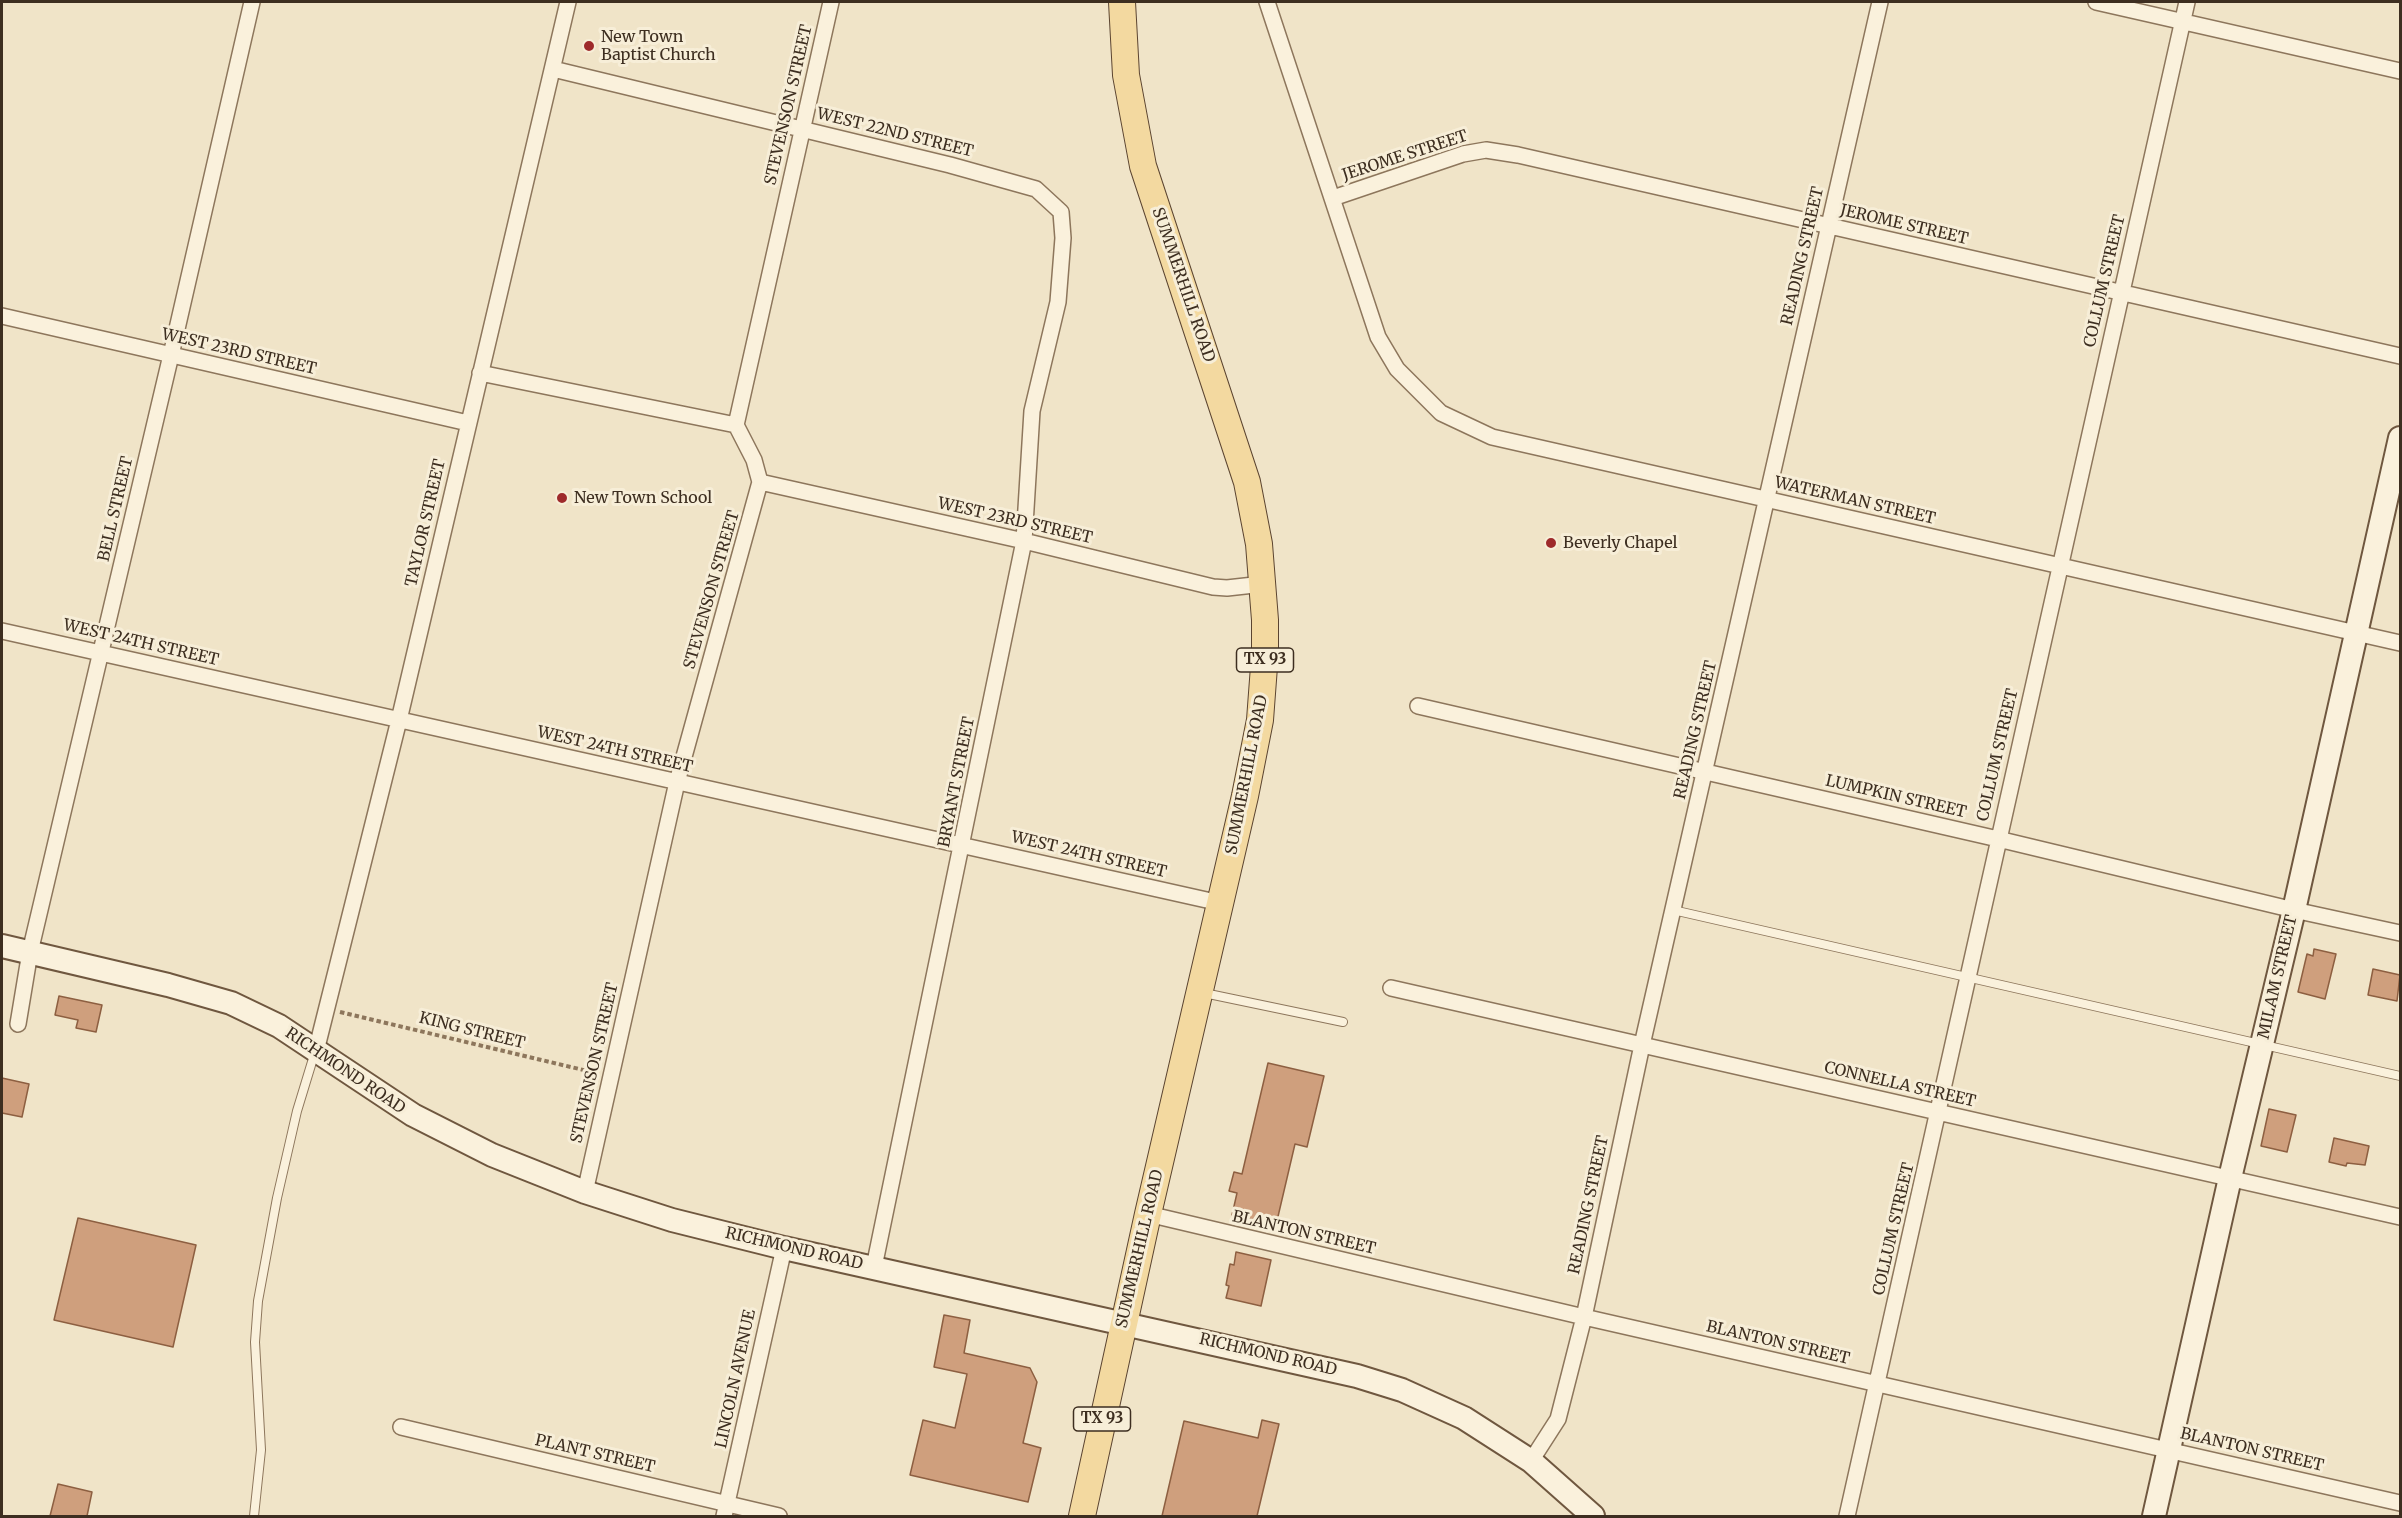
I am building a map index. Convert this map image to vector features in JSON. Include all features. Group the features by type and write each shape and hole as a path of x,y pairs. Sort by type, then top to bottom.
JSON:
{"main road":[{"name":"SUMMERHILL ROAD","path":"1082,1516 1148,1214 1245,796 1260,720 1265,653 1259,544 1242,463 1152,193 1136,137 1125,66 1122,2"}],"street":[{"name":"BELL STREET","path":"18,1024 30,952 252,2"},
{"name":"TAYLOR STREET","path":"316,1051 399,720 568,2"},
{"name":"STEVENSON STREET","path":"736,425 831,2"},
{"name":"WATERMAN STREET","path":"1267,2 1378,337 1396,369 1441,413 1492,437 2400,643"},
{"name":"READING STREET","path":"1532,1461 1558,1419 1584,1317 1642,1045 1880,2"},
{"path":"2096,2 2400,71"},
{"name":"COLLUM STREET","path":"1846,1516 1939,1112 1998,838 2187,2"},
{"name":"WEST 22ND STREET","path":"553,69 802,128 1036,189 1060,212 1064,238 1058,302"},
{"name":"JEROME STREET","path":"1333,198 1463,154 1486,150 1530,157 2400,356"},
{"name":"BRYANT STREET","path":"874,1267 963,846 1024,541 1032,411 1058,302"},
{"name":"WEST 23RD STREET","path":"2,316 468,423"},
{"path":"480,373 736,425 754,460 760,482"},
{"name":"MILAM STREET","path":"2154,1516 2400,438"},
{"name":"WEST 23RD STREET","path":"760,482 1024,541 1213,587 1227,588 1263,584"},
{"name":"STEVENSON STREET","path":"585,1192 677,782 760,482"},
{"name":"WEST 24TH STREET","path":"2,631 1221,903"},
{"name":"LUMPKIN STREET","path":"1418,706 1998,838 2294,910 2400,933"},
{"name":"RICHMOND ROAD","path":"2,946 168,985 231,1003 279,1026 412,1115 492,1155 585,1192 672,1220 784,1248 1124,1322 1357,1376 1394,1387 1464,1418 1532,1461 1593,1516"},
{"name":"CONNELLA STREET","path":"1391,988 2400,1217"},
{"name":"BLANTON STREET","path":"1148,1214 1584,1317 2400,1503"},
{"name":"LINCOLN AVENUE","path":"726,1510 784,1248"},
{"name":"PLANT STREET","path":"401,1427 726,1510 779,1516"}],"lane":[{"path":"1673,910 2400,1076"},
{"path":"1200,993 1343,1022"},
{"path":"254,1516 261,1450 255,1342 258,1301 277,1198 297,1111 316,1051"}],"path":[{"name":"KING STREET","path":"327,1009 611,1077"}],"building":[{"path":"2314,949 2336,954 2325,999 2298,992 2307,954 2313,956"},
{"path":"2373,969 2400,975 2397,1001 2368,995"},
{"path":"59,996 102,1005 96,1032 76,1028 78,1020 55,1015"},
{"path":"1268,1063 1324,1076 1307,1147 1295,1144 1276,1225 1232,1215 1237,1193 1229,1191 1234,1172 1242,1174"},
{"path":"2,1078 29,1084 22,1117 2,1113"},
{"path":"2269,1109 2296,1115 2287,1152 2261,1146"},
{"path":"2334,1138 2369,1146 2365,1165 2347,1163 2346,1166 2329,1162"},
{"path":"78,1218 196,1245 173,1347 54,1320"},
{"path":"1236,1252 1271,1260 1261,1306 1226,1298 1230,1264 1234,1265"},
{"path":"944,1315 970,1320 964,1353 1030,1368 1037,1382 1023,1443 1041,1448 1028,1502 910,1475 923,1420 955,1428 967,1374 934,1367"},
{"path":"1262,1420 1279,1424 1257,1516 1162,1516 1184,1421 1258,1438"},
{"path":"58,1484 92,1492 87,1516 50,1516"}],"place":[{"name":"New Town Baptist Church","path":"589,46"},
{"name":"New Town School","path":"562,498"},
{"name":"Beverly Chapel","path":"1551,543"}]}
